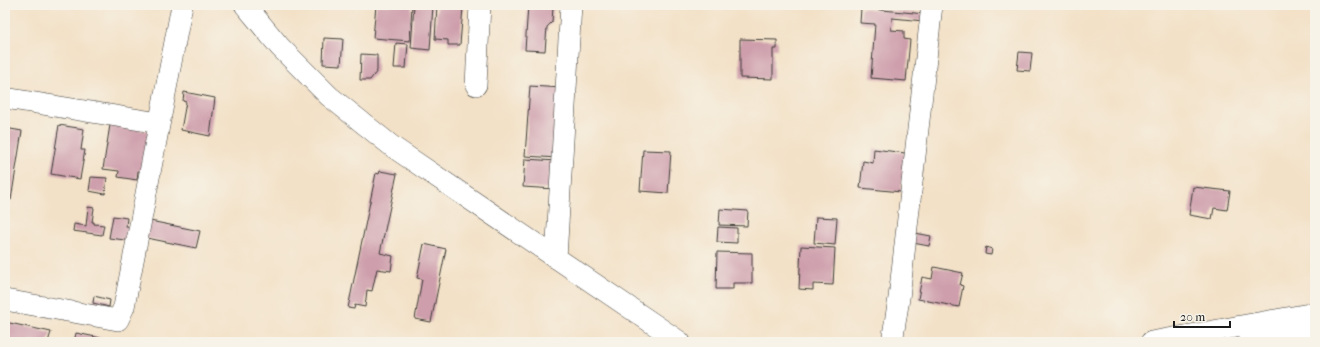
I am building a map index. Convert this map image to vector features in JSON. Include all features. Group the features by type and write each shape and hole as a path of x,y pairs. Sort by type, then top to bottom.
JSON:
{"street":[{"path":"5,300 118,320 124,307 182,5"},
{"path":"245,5 280,47 329,96 393,147 680,342"},
{"path":"476,85 480,5"},
{"path":"556,258 571,5"},
{"path":"892,342 899,298 932,5"},
{"path":"5,98 159,123"},
{"path":"1151,342 1315,313"},
{"path":"1248,342 1315,330"}],"building":[{"path":"376,5 412,5 410,41 373,38"},
{"path":"414,5 433,5 430,50 411,48"},
{"path":"437,5 463,7 460,45 448,45 448,40 435,39"},
{"path":"528,5 557,5 557,8 553,7 552,22 547,27 545,51 525,50"},
{"path":"861,8 925,14 924,21 892,18 891,30 904,31 904,39 910,40 906,81 871,78 875,24 860,23"},
{"path":"324,38 343,39 341,65 323,64"},
{"path":"740,39 777,40 777,49 773,49 773,79 740,78"},
{"path":"396,43 408,44 406,68 394,68"},
{"path":"1019,52 1032,53 1030,71 1017,70"},
{"path":"361,54 377,55 377,71 370,80 360,80"},
{"path":"530,86 562,88 558,158 525,156"},
{"path":"184,92 215,98 210,136 181,130 186,102 183,101"},
{"path":"59,125 84,129 81,150 85,150 80,179 51,174"},
{"path":"110,125 149,131 142,172 138,171 137,180 118,177 119,171 103,169"},
{"path":"5,128 22,131 11,200 5,199"},
{"path":"874,149 905,153 901,192 860,188 863,161 873,163"},
{"path":"643,150 671,151 668,193 640,191"},
{"path":"525,159 557,161 555,189 523,187"},
{"path":"380,171 397,174 380,253 393,256 391,271 377,269 372,291 367,290 365,307 355,305 354,309 348,308 376,173 379,174"},
{"path":"91,177 107,178 105,194 89,191"},
{"path":"1193,187 1230,191 1227,210 1214,208 1212,219 1189,215"},
{"path":"88,207 94,208 92,222 94,222 94,224 104,225 102,235 73,231 74,224 86,226"},
{"path":"720,209 748,211 747,226 719,225"},
{"path":"113,216 127,218 126,226 135,228 133,241 109,238"},
{"path":"816,217 837,218 835,245 814,243"},
{"path":"145,220 200,231 196,248 142,237"},
{"path":"718,227 737,228 737,243 717,242"},
{"path":"915,233 931,236 929,246 913,243"},
{"path":"424,244 446,249 431,322 415,319 422,279 417,278"},
{"path":"801,246 835,248 833,285 813,284 813,290 799,289"},
{"path":"986,247 992,249 991,255 985,254"},
{"path":"717,252 752,253 752,283 733,283 733,289 716,289"},
{"path":"934,267 963,273 960,285 963,286 959,307 918,299 922,277 932,279"},
{"path":"94,296 110,300 109,307 93,303"},
{"path":"5,322 51,332 48,342 5,342"},
{"path":"76,333 101,338 100,342 74,342"}]}
